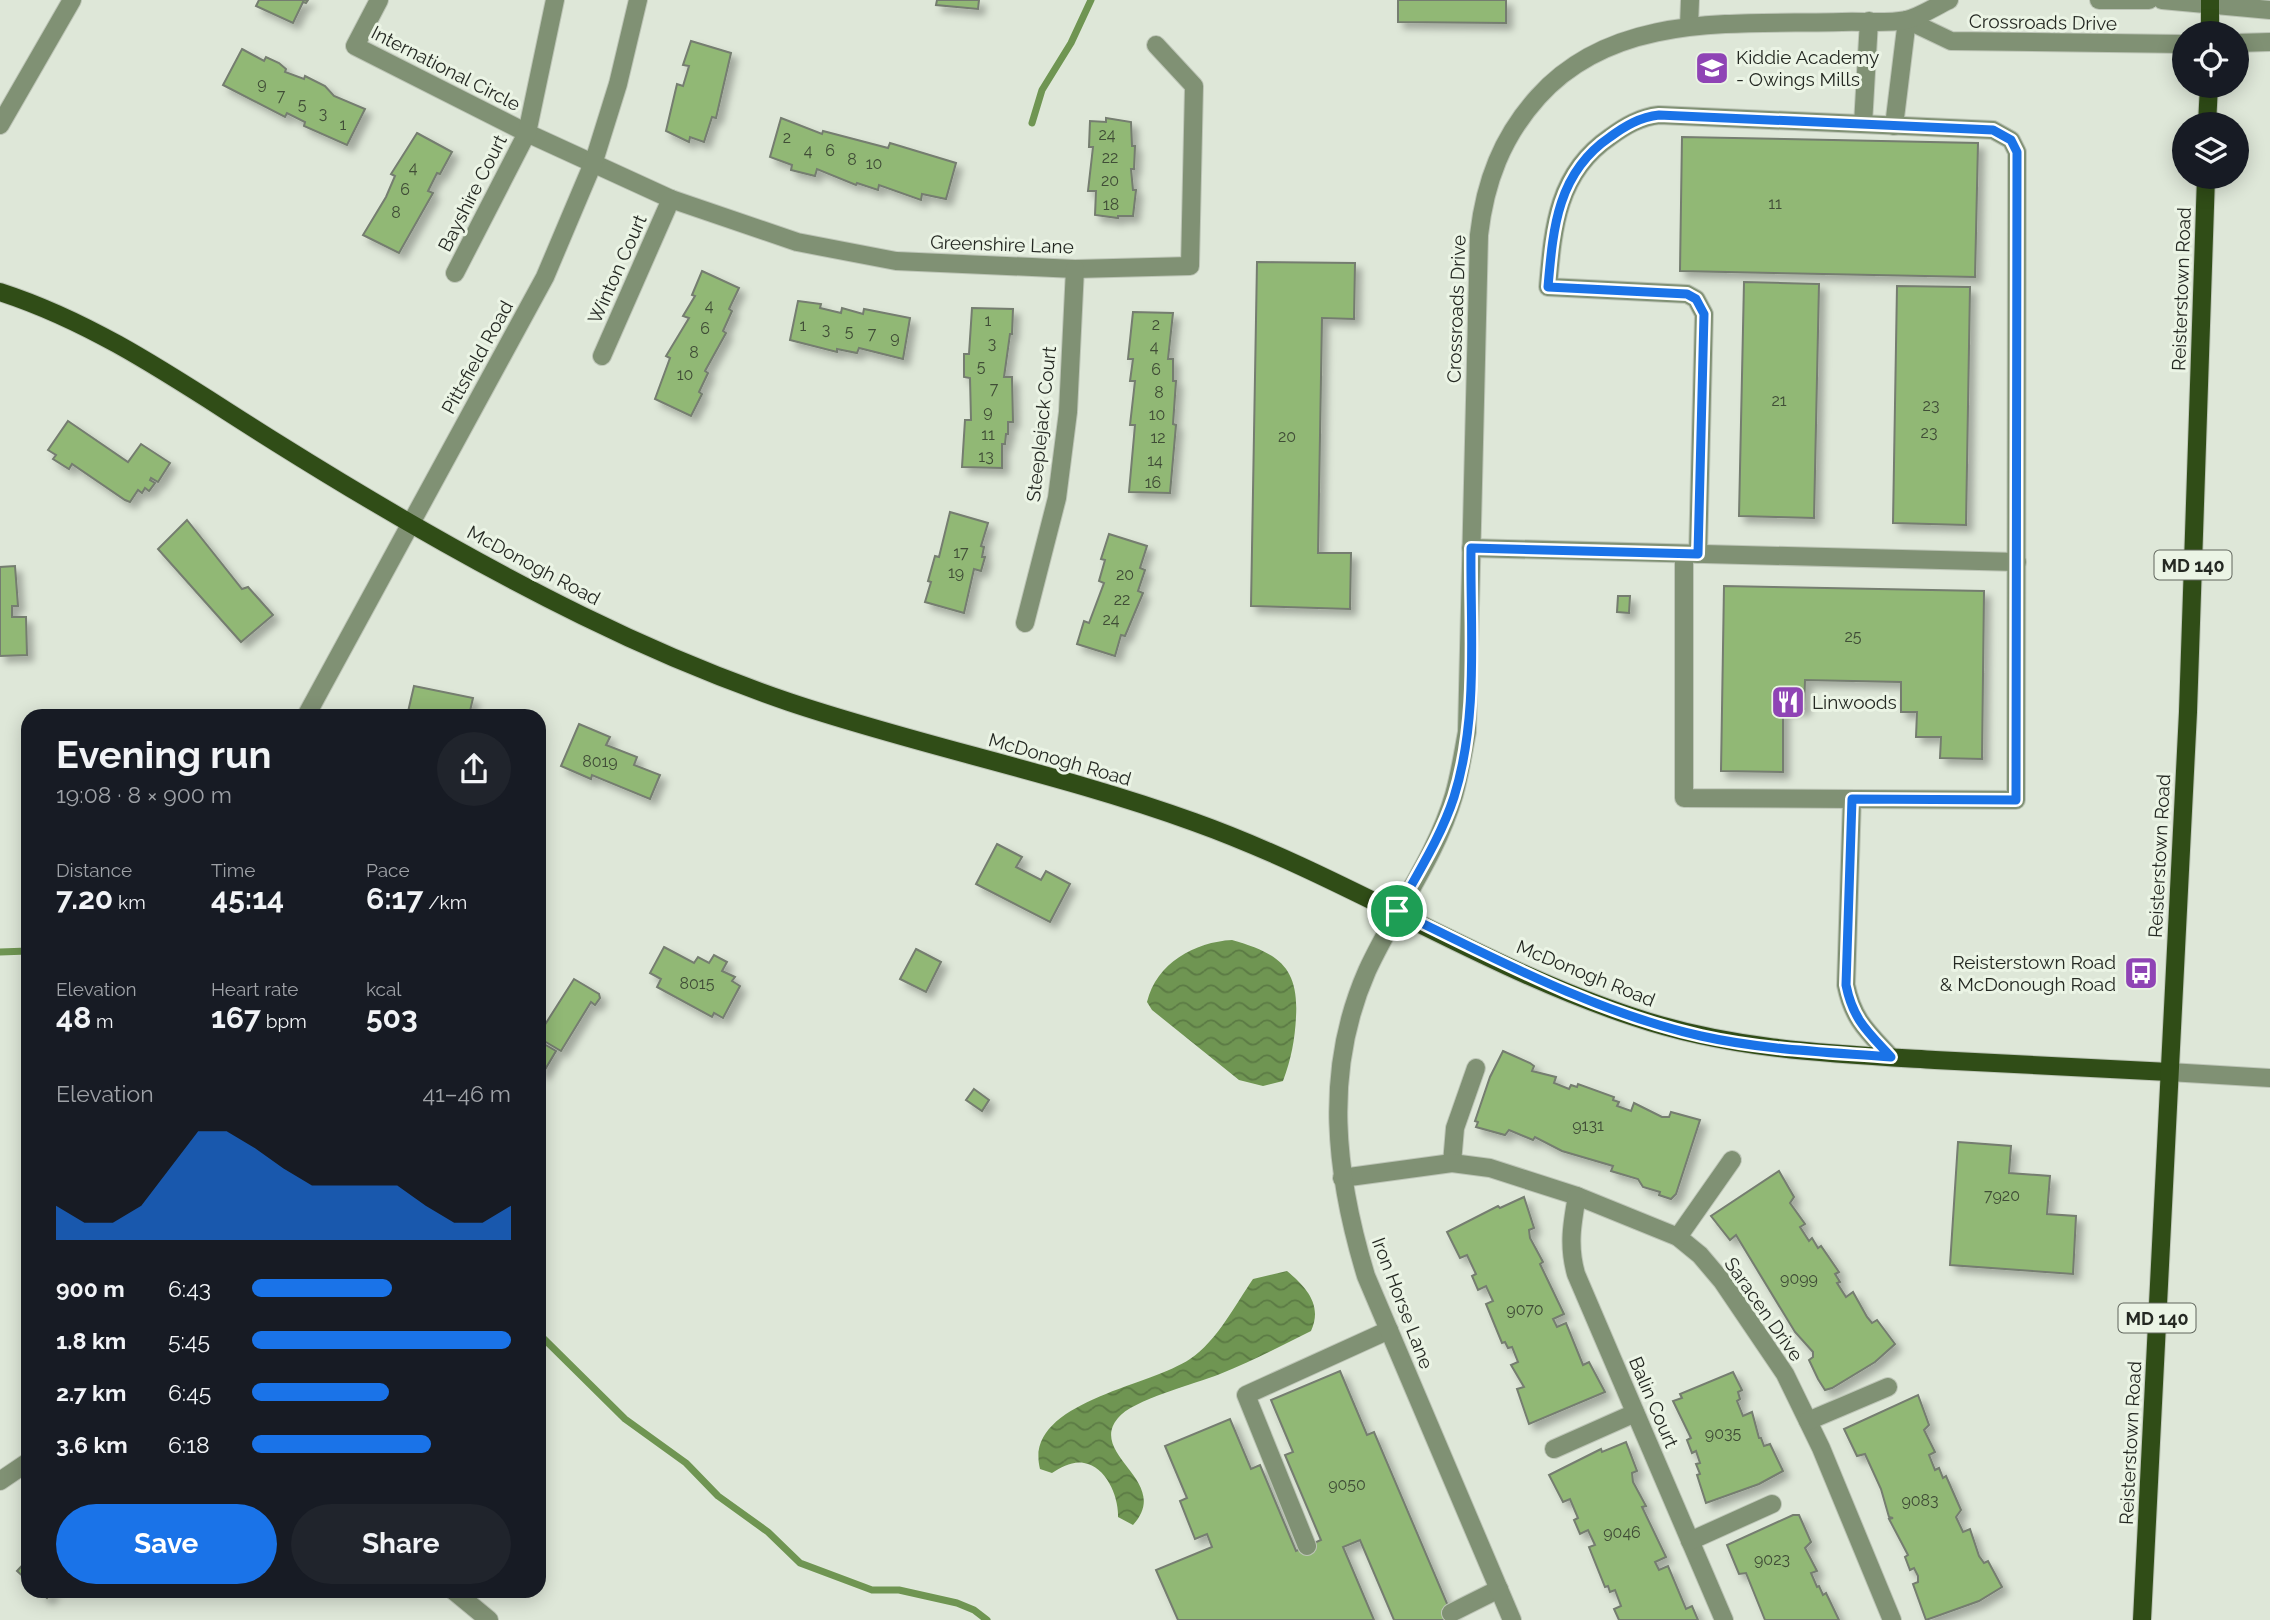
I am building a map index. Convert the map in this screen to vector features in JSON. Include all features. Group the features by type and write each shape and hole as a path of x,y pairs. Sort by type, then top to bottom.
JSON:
{"main road":[{"path":"2210,1 2210,21"},
{"name":"Reisterstown Road","path":"2142,1620 2188,712 2206,189"},
{"name":"McDonogh Road","path":"0,292 71,318 132,351 312,466 580,614 737,683 820,711 1199,823 1598,1004 1667,1027 1738,1043 1891,1057 2169,1072"}],"street":[{"path":"0,125 72,0"},
{"name":"International Circle","path":"379,0 355,46 527,133 594,161"},
{"name":"International Circle","path":"527,133 555,0"},
{"name":"Pittsfield Road","path":"310,709 545,276 594,161 618,84 638,0"},
{"path":"1689,26 1690,0"},
{"name":"Crossroads Drive","path":"1397,911 1442,827 1454,796 1461,764 1470,696 1471,548 1482,202 1491,170 1527,109 1564,72 1609,45 1643,34 1689,26 1906,20 1949,0"},
{"name":"Crossroads Drive","path":"2099,0 2148,0"},
{"path":"2162,0 2210,1 2270,10"},
{"path":"1894,126 1906,20"},
{"name":"Crossroads Drive","path":"1906,20 1951,41 2172,44"},
{"path":"1863,124 1869,21"},
{"path":"2249,43 2270,42"},
{"name":"Greenshire Lane","path":"594,161 671,199 750,227 850,254 896,261 1075,268 1190,266 1194,86 1156,45"},
{"path":"1647,116 1863,124 1993,130 2005,134 2017,152 2016,800 1684,798 1691,554 1704,314 1696,299 1687,294 1548,287 1556,214 1566,185 1584,159 1601,142 1647,116"},
{"name":"Bayshire Court","path":"455,273 527,133"},
{"name":"Winton Court","path":"602,356 671,199"},
{"name":"Steeplejack Court","path":"1025,623 1057,498 1068,412 1075,268"},
{"path":"1471,548 2017,562"},
{"path":"1852,799 1846,985 1850,1007 1860,1024 1891,1057"},
{"name":"Iron Horse Lane","path":"1397,911 1367,971 1350,1017 1341,1060 1336,1099 1342,1178 1366,1276 1512,1620"},
{"path":"1452,1163 1455,1128 1476,1068"},
{"path":"2169,1072 2270,1078"},
{"path":"1678,1237 1732,1160"},
{"name":"Saracen Drive","path":"1342,1178 1452,1163 1490,1168 1577,1196 1678,1237 1700,1255 1722,1281 1785,1374 1808,1421 1892,1620"},
{"name":"Balin Court","path":"1577,1196 1570,1253 1724,1620"},
{"path":"1307,1546 1246,1395 1389,1329"},
{"path":"1808,1421 1888,1387"},
{"path":"1555,1449 1636,1413"},
{"path":"0,1481 21,1467"},
{"path":"1690,1541 1772,1504"},
{"path":"1451,1613 1499,1589"},
{"path":"462,1598 489,1620"}],"water":[{"path":"1232,940 1273,957 1282,964 1294,985 1295,1033 1283,1081 1263,1086 1239,1080 1152,1010 1147,1002 1159,976 1179,957 1204,945"},
{"path":"1287,1271 1311,1297 1315,1313 1311,1331 1232,1369 1136,1405 1118,1418 1111,1431 1113,1444 1138,1482 1143,1495 1143,1509 1133,1525 1118,1517 1114,1493 1099,1470 1084,1463 1075,1463 1052,1473 1040,1469 1040,1446 1050,1427 1069,1412 1093,1399 1190,1359 1217,1333 1253,1279"}],"building":[{"path":"259,0 308,0 303,2 293,23 256,6"},
{"path":"937,0 979,0 978,9 936,5"},
{"path":"1398,0 1506,0 1506,23 1398,22"},
{"path":"691,41 731,53 716,118 712,117 704,142 690,137 689,142 666,131 677,84 683,86 689,66 683,65"},
{"path":"242,49 264,61 266,57 279,63 286,69 285,72 304,79 305,76 325,86 334,96 365,109 347,145 304,126 305,122 287,113 285,117 223,85"},
{"path":"781,118 822,134 823,131 888,148 890,143 956,163 946,199 922,194 921,200 879,185 878,190 857,183 856,185 817,169 815,176 791,170 792,165 770,157"},
{"path":"1106,118 1131,122 1132,146 1135,146 1134,169 1131,169 1133,190 1136,190 1133,216 1118,218 1095,215 1096,191 1088,191 1093,147 1089,147 1090,121 1106,122"},
{"path":"417,133 452,152 440,174 437,173 428,191 433,193 399,253 363,235 386,197 395,176 391,174"},
{"path":"1682,137 1978,143 1975,277 1680,271"},
{"path":"1257,262 1355,263 1354,319 1322,318 1318,553 1351,553 1350,609 1251,606"},
{"path":"702,271 739,288 729,309 732,311 723,331 726,333 705,371 708,373 699,392 702,394 691,416 655,399 670,358 666,356 689,318 683,316 695,296 692,295"},
{"path":"1744,282 1819,284 1814,518 1739,516"},
{"path":"1897,286 1970,287 1966,525 1893,523"},
{"path":"798,301 821,304 820,308 841,313 842,308 863,314 864,309 910,318 903,359 859,348 857,353 837,349 837,352 790,340"},
{"path":"972,308 1013,309 1012,334 1004,377 1012,377 1013,422 1008,422 1008,434 1005,444 1002,444 1002,468 962,467 965,420 971,420 970,378 964,377 964,354 969,354"},
{"path":"1133,312 1173,313 1168,359 1173,359 1173,381 1176,381 1173,424 1176,425 1170,493 1129,492 1135,425 1130,425 1135,381 1130,381 1133,359 1128,359"},
{"path":"68,421 128,462 141,444 170,463 158,482 151,478 155,483 149,491 145,488 142,493 138,490 130,502 125,500 72,464 69,469 53,459 56,455 48,450"},
{"path":"950,512 988,523 981,546 984,547 982,557 985,557 981,571 974,569 964,613 925,602 931,582 928,581 935,556 939,557"},
{"path":"187,520 242,589 248,587 273,615 241,642 158,549"},
{"path":"1109,534 1147,546 1140,568 1145,570 1138,591 1143,593 1125,636 1121,635 1115,656 1077,644 1084,621 1089,623 1104,583 1099,581 1105,560 1101,559"},
{"path":"15,566 18,606 12,606 12,617 26,617 27,655 0,656 0,567"},
{"path":"1724,586 1984,591 1982,759 1940,758 1941,737 1916,737 1917,712 1901,712 1901,682 1805,680 1804,709 1783,709 1783,772 1721,771"},
{"path":"1618,596 1630,596 1629,613 1617,612"},
{"path":"414,686 473,698 470,709 409,709"},
{"path":"579,724 610,737 606,745 637,757 634,765 660,775 650,799 592,775 591,779 561,766"},
{"path":"997,844 1022,857 1016,867 1041,880 1046,871 1070,884 1050,922 976,884"},
{"path":"664,947 694,963 698,957 709,963 714,955 727,962 722,971 735,977 732,981 740,986 723,1018 714,1013 712,1017 657,987 661,979 650,973"},
{"path":"916,949 941,962 926,992 900,979"},
{"path":"574,979 599,994 600,998 595,1005 591,1002 561,1051 546,1042 546,1023"},
{"path":"546,1045 556,1051 546,1068"},
{"path":"1503,1051 1530,1063 1534,1066 1532,1071 1556,1077 1554,1083 1569,1089 1571,1085 1577,1087 1578,1084 1614,1097 1613,1100 1619,1102 1617,1106 1631,1111 1634,1103 1662,1117 1669,1117 1671,1112 1700,1120 1676,1194 1671,1199 1659,1195 1660,1192 1643,1187 1638,1179 1611,1171 1613,1166 1562,1151 1535,1137 1533,1140 1509,1130 1505,1135 1476,1127 1478,1122 1475,1121 1490,1077"},
{"path":"974,1089 989,1100 982,1111 966,1100"},
{"path":"1958,1142 2011,1146 2009,1173 2050,1176 2047,1214 2076,1216 2073,1274 1950,1265"},
{"path":"1779,1171 1794,1197 1790,1203 1805,1224 1800,1227 1809,1241 1812,1238 1818,1248 1821,1246 1839,1272 1835,1274 1840,1282 1837,1283 1846,1297 1853,1292 1867,1317 1872,1323 1877,1320 1895,1344 1875,1362 1825,1390 1809,1360 1813,1357 1813,1352 1795,1332 1736,1235 1730,1240 1711,1216"},
{"path":"1524,1197 1534,1228 1529,1230 1530,1238 1564,1314 1553,1319 1557,1327 1566,1323 1583,1365 1589,1362 1605,1392 1529,1424 1517,1389 1524,1387 1511,1365 1518,1362 1512,1347 1508,1348 1505,1342 1502,1343 1486,1304 1493,1301 1486,1286 1478,1290 1472,1276 1476,1274 1467,1255 1460,1258 1447,1232 1498,1206 1500,1208"},
{"path":"1340,1371 1367,1435 1374,1432 1454,1620 1394,1620 1360,1540 1343,1547 1374,1620 1178,1620 1156,1570 1212,1547 1207,1534 1195,1539 1180,1501 1187,1498 1165,1446 1230,1419 1251,1469 1260,1465 1296,1551 1321,1540 1285,1455 1293,1452 1271,1400"},
{"path":"1733,1372 1742,1390 1738,1392 1740,1399 1737,1401 1743,1416 1752,1412 1759,1438 1764,1446 1770,1444 1783,1471 1759,1484 1706,1503 1697,1475 1700,1474 1696,1464 1700,1463 1696,1451 1692,1453 1687,1440 1691,1438 1673,1401 1682,1398 1680,1394"},
{"path":"1918,1395 1929,1425 1924,1430 1935,1452 1929,1455 1935,1470 1939,1468 1943,1478 1946,1476 1961,1510 1956,1517 1963,1532 1970,1529 1979,1556 1984,1563 1988,1561 2002,1587 1979,1601 1926,1620 1913,1584 1918,1582 1918,1576 1914,1568 1910,1570 1905,1557 1908,1555 1889,1519 1893,1518 1889,1517 1881,1489 1865,1454 1857,1456 1844,1429"},
{"path":"1626,1442 1637,1471 1632,1473 1633,1482 1646,1506 1642,1507 1666,1557 1655,1562 1659,1570 1668,1566 1686,1609 1692,1606 1698,1620 1619,1620 1614,1609 1621,1606 1615,1590 1610,1592 1608,1586 1605,1587 1589,1547 1595,1545 1588,1530 1580,1534 1574,1520 1578,1518 1570,1499 1563,1502 1549,1475 1601,1449 1602,1452"},
{"path":"1793,1515 1799,1515 1811,1542 1805,1548 1817,1571 1811,1573 1817,1587 1819,1586 1823,1595 1826,1593 1839,1620 1765,1620 1746,1573 1739,1574 1727,1545"}],"waterway":[{"path":"1032,123 1042,90 1071,43 1091,0"},
{"path":"0,952 21,951"},
{"path":"546,1341 625,1419 686,1463 718,1496 768,1532 800,1563 872,1590 899,1590 957,1603 974,1610 987,1620"}],"place":[{"name":"Kiddie Academy - Owings Mills","path":"1712,68"},
{"name":"Linwoods","path":"1788,702"},
{"name":"Reisterstown Road & McDonough Road","path":"2141,973"}],"route":[{"path":"1659,115 1993,130 2005,134 2017,152 2016,800 1852,799 1846,985 1850,1007 1860,1024 1891,1057 1772,1048 1701,1036 1667,1027 1598,1004 1543,981 1397,911 1442,827 1454,796 1461,764 1470,696 1471,548 1698,554 1704,314 1696,299 1687,294 1548,287 1556,214 1566,185 1584,159 1601,142 1625,127 1647,116 1659,115"}]}
